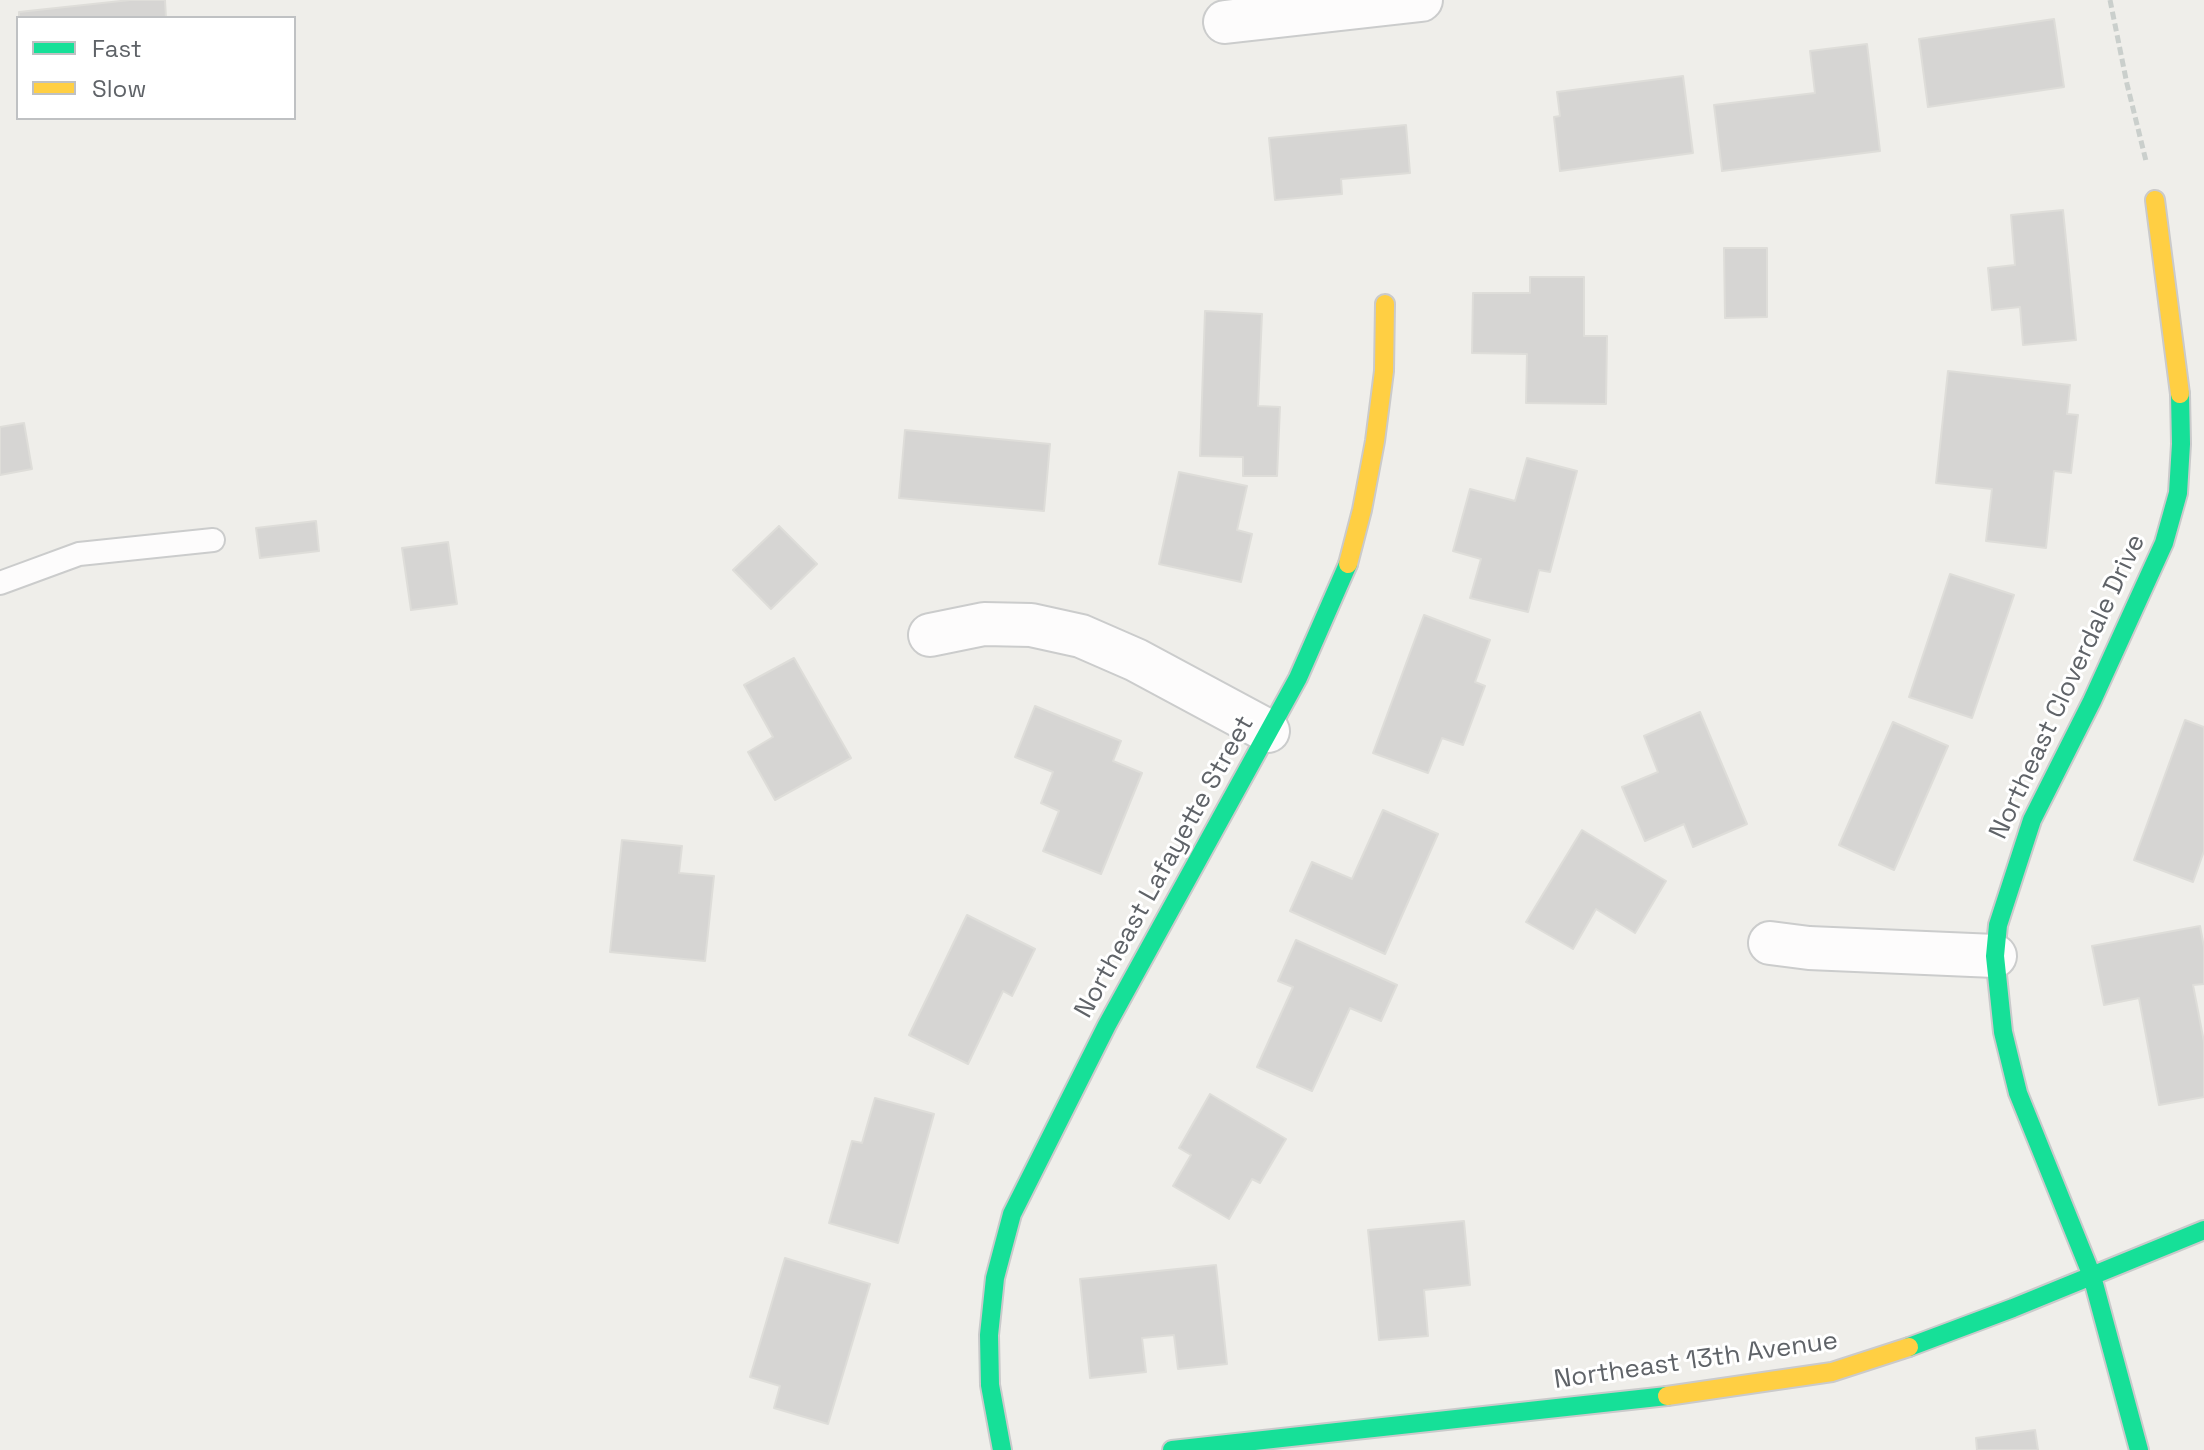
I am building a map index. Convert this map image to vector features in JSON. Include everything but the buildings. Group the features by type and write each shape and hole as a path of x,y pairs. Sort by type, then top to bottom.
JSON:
{"street":[{"path":"1225,22 1421,0"},
{"name":"Northeast Cloverdale Drive","path":"2139,1450 2092,1276 2018,1093 2003,1032 1995,956 1998,925 2032,820 2092,701 2164,543 2178,493 2180,398 2155,200"},
{"name":"Northeast Lafayette Street","path":"1002,1450 990,1385 989,1335 995,1278 1012,1214 1107,1025 1298,678 1346,571 1375,441 1384,371 1385,304"},
{"path":"930,635 984,624 1031,625 1081,636 1163,673 1268,731"},
{"path":"1770,943 1809,948 1995,956"},
{"name":"Northeast 13th Avenue","path":"1172,1450 1701,1392 1832,1372 1874,1360 2204,1230"}],"lane":[{"path":"0,583 79,554 213,540"}],"path":[{"path":"2110,0 2155,200"}],"traffic: fast":[{"path":"2139,1450 2092,1276 2018,1093 2003,1032 1995,956 1998,925 2032,820 2092,701 2164,543 2178,493 2180,394"},
{"path":"1002,1450 990,1385 989,1335 995,1278 1012,1214 1107,1025 1298,678 1348,564"},
{"path":"1909,1347 2204,1230"},
{"path":"1172,1450 1667,1396"}],"traffic: slow":[{"path":"2155,200 2180,394"},
{"path":"1348,564 1375,441 1384,371 1385,304"},
{"path":"1667,1396 1832,1372 1909,1347"}]}
